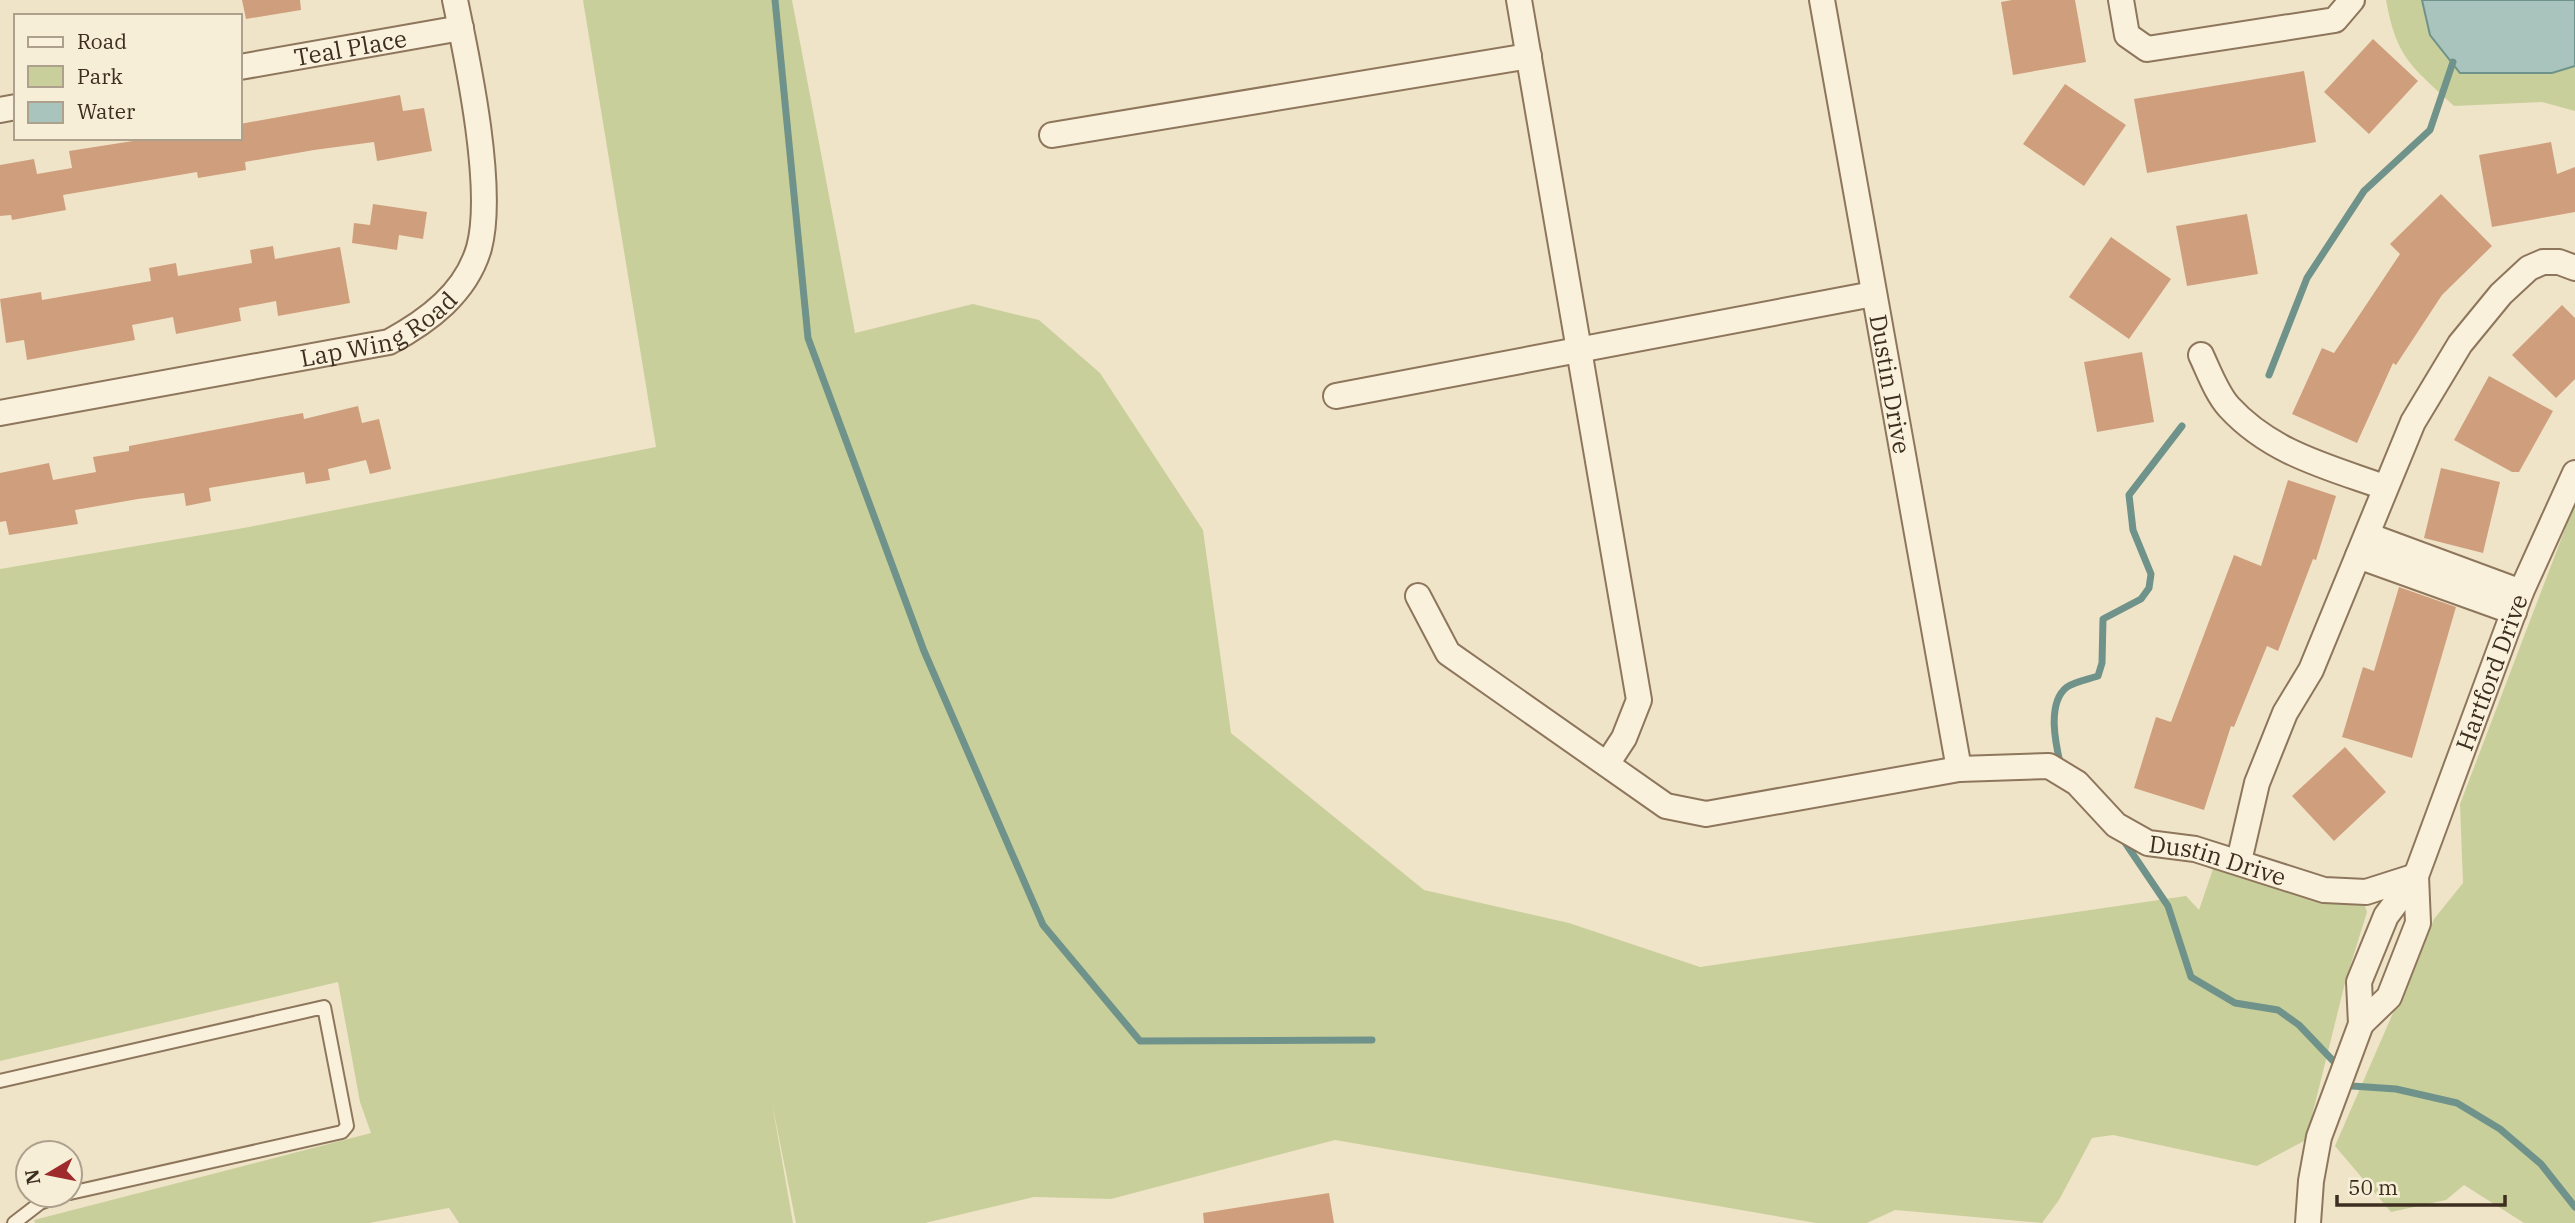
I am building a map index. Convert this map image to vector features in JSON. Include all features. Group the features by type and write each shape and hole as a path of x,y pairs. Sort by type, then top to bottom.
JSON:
{"street":[{"name":"Lap Wing Road","path":"0,413 389,342 425,322 457,290 478,249 484,205 480,153 455,0"},
{"path":"1519,0 1639,699 1624,738 1607,764"},
{"name":"Dustin Drive","path":"1822,0 1959,769"},
{"path":"2121,0 2127,35 2147,49 2335,20 2352,0"},
{"name":"Teal Place","path":"242,67 461,29"},
{"path":"1052,135 1529,56"},
{"path":"2239,861 2257,783 2285,713 2311,670 2384,487 2420,411 2460,344 2501,294 2529,268 2543,261 2559,262 2575,268"},
{"path":"1336,396 1873,294"},
{"path":"2201,355 2227,405 2261,436 2284,451 2384,487"},
{"name":"Hartford Drive","path":"2308,1223 2311,1181 2319,1137 2361,1024 2359,982 2386,916 2416,876 2517,602 2575,472"},
{"path":"2363,545 2517,602"},
{"name":"Dustin Drive","path":"1418,596 1448,653 1666,807 1706,814 1959,769 2049,766 2077,783 2116,825 2148,843 2195,849 2324,890 2366,892 2416,876"},
{"name":"Hartford Drive","path":"2361,1024 2389,998 2417,923 2416,876"}],"lane":[{"path":"0,1080 324,1007 347,1126 342,1132 84,1190"},
{"path":"15,1223 32,1209"}],"green space":[{"path":"583,0 792,0 855,333 973,304 1039,320 1100,373 1203,530 1231,733 1424,890 1569,923 1700,967 2186,896 2199,910 2214,866 2333,903 2364,904 2367,912 2345,983 2306,1140 2257,1166 2113,1135 2092,1138 2059,1200 2042,1223 1895,1210 1867,1223 1816,1223 1335,1140 1111,1199 1034,1197 925,1223 796,1223 772,1103 793,1223 459,1223 449,1208 369,1223 35,1223 34,1220 371,1133 360,1102 338,982 0,1061 0,569 249,527 656,447"},
{"path":"2386,0 2422,0 2430,35 2460,73 2552,73 2575,66 2575,111 2542,102 2454,106 2408,60 2395,36"},
{"path":"2575,503 2575,1223 2524,1223 2464,1185 2446,1200 2391,1212 2335,1146 2434,919 2463,883 2460,804"}],"water":[{"path":"2422,0 2575,0 2575,66 2552,73 2460,73 2430,35"}],"building":[{"path":"242,0 300,0 301,10 246,19"},
{"path":"2075,0 2086,62 2013,75 2001,2"},
{"path":"2373,39 2418,81 2369,134 2324,92"},
{"path":"2304,71 2316,142 2147,173 2134,99"},
{"path":"2065,84 2126,125 2084,186 2023,144"},
{"path":"400,95 403,111 424,108 432,151 377,161 374,142 314,150 245,162 246,170 198,178 197,172 63,195 66,210 12,220 11,215 0,216 0,165 34,159 37,174 72,168 69,151 139,140 242,140 242,124"},
{"path":"2551,142 2557,174 2575,167 2575,212 2492,227 2479,155"},
{"path":"2441,194 2492,246 2442,295 2396,365 2393,363 2357,443 2292,414 2322,348 2334,353 2400,254 2390,244"},
{"path":"373,204 427,212 423,239 399,235 397,250 352,243 354,223 370,225"},
{"path":"2247,214 2258,274 2187,286 2176,226"},
{"path":"2111,237 2171,279 2129,339 2069,297"},
{"path":"273,246 275,259 340,247 350,303 278,316 276,301 239,308 241,321 176,334 173,317 132,325 135,340 27,360 24,340 6,343 0,299 41,292 42,300 151,281 149,268 176,263 178,276 252,263 250,250"},
{"path":"2562,305 2575,318 2575,379 2556,398 2512,355"},
{"path":"2142,352 2154,422 2097,432 2084,362"},
{"path":"2489,376 2553,411 2519,472 2512,472 2454,440"},
{"path":"358,406 362,423 379,419 391,469 370,474 366,460 328,469 330,480 306,484 304,472 209,488 211,501 186,506 184,493 138,499 75,510 78,524 9,535 6,521 0,522 0,473 49,463 53,480 96,472 93,457 129,451 129,446 303,413 304,419"},
{"path":"2441,468 2500,482 2483,553 2424,538"},
{"path":"2288,480 2336,496 2316,560 2313,559 2278,651 2267,646 2234,727 2231,726 2204,810 2134,788 2156,717 2171,722 2234,555 2261,566"},
{"path":"2399,587 2456,607 2412,758 2342,737 2363,667 2374,671"},
{"path":"2345,747 2386,792 2334,841 2292,796"},
{"path":"1329,1193 1334,1223 1204,1223 1203,1213"}],"waterway":[{"path":"775,0 808,338 924,651 1043,925 1140,1041 1372,1040"},
{"path":"2269,375 2307,278 2364,191 2430,130 2453,62"},
{"path":"2061,767 2054,725 2056,703 2070,685 2098,676 2102,663 2103,619 2141,599 2149,588 2151,574 2133,530 2129,495 2182,426"},
{"path":"2124,841 2168,906 2191,977 2235,1003 2278,1010 2299,1025 2338,1066"},
{"path":"2347,1079 2352,1086 2396,1089 2457,1103 2500,1129 2541,1164 2575,1207"}]}
